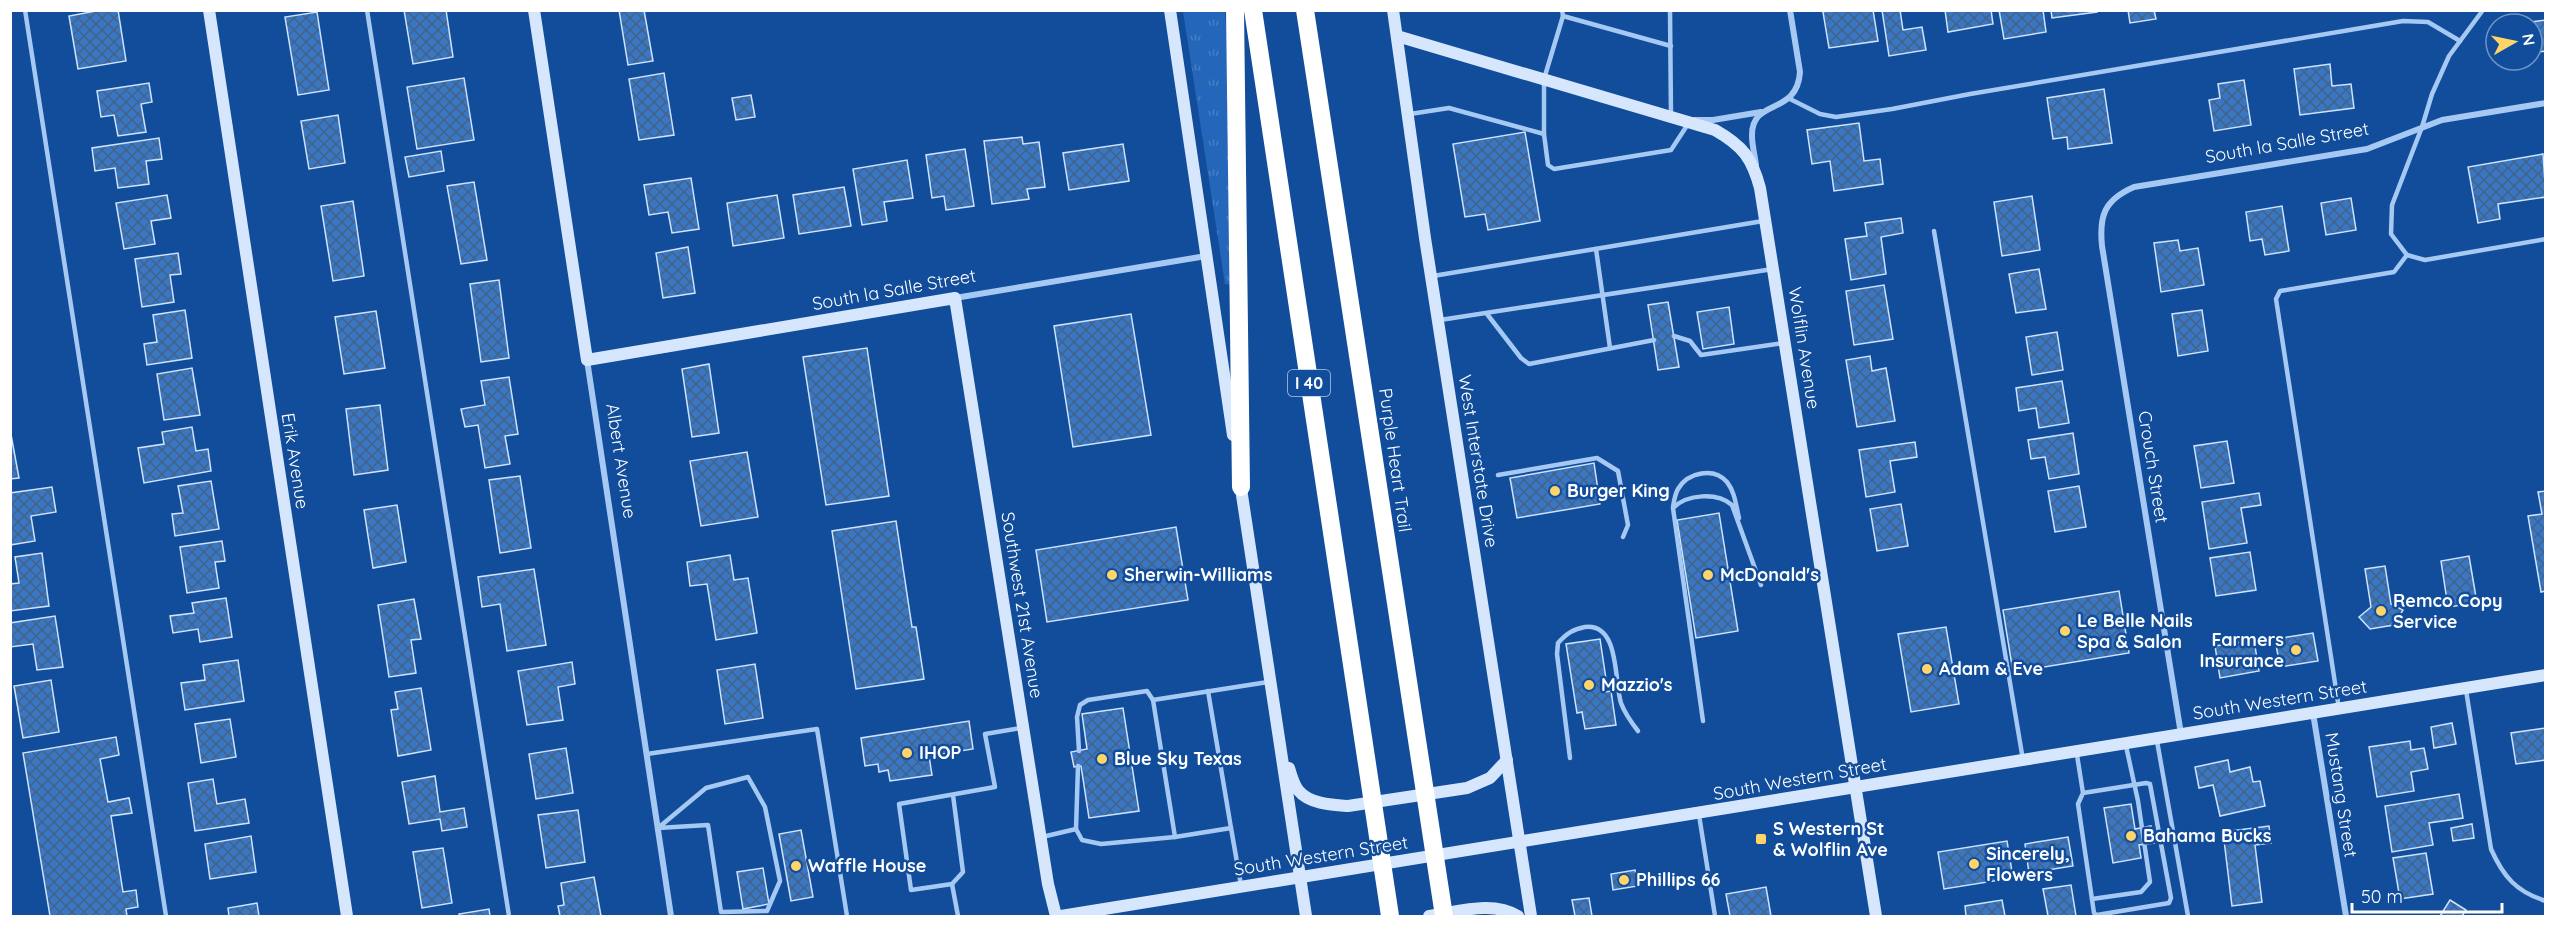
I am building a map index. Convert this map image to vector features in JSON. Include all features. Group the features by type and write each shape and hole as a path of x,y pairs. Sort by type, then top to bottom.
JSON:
{"highway":[{"path":"1234,10 1241,487"},
{"name":"I 40","path":"1253,10 1390,916"},
{"name":"Purple Heart Trail","path":"1305,10 1444,916"}],"main road":[{"name":"Erik Avenue","path":"209,10 346,916"},
{"name":"Albert Avenue","path":"534,10 587,360"},
{"path":"1170,10 1306,916"},
{"name":"West Interstate Drive","path":"1393,10 1431,276 1531,916"},
{"name":"Wolflin Avenue","path":"1397,36 1715,130 1739,146 1755,168 1785,342 1875,916"},
{"name":"South la Salle Street","path":"587,360 955,298"},
{"name":"Southwest 21st Avenue","path":"955,298 1023,728 1056,916"},
{"name":"South Western Street","path":"1061,916 1699,815 2546,675"},
{"path":"1281,751 1298,790 1318,802 1348,806 1467,788 1490,778 1507,760"},
{"path":"1429,916 1490,907 1501,908 1518,916"}],"street":[{"path":"1679,119 1713,120 1762,112 1790,99 1797,91 1800,72 1790,10"},
{"name":"South la Salle Street","path":"2107,207 2116,196 2134,188 2367,149 2422,127 2460,117 2546,103"},
{"path":"1760,188 1752,134 1757,118 1762,112"},
{"name":"Crouch Street","path":"2107,207 2100,223 2102,246 2181,734"},
{"name":"South la Salle Street","path":"955,298 1206,256"},
{"name":"Albert Avenue","path":"587,360 671,916"},
{"name":"Mustang Street","path":"2313,713 2346,916"}],"lane":[{"path":"25,10 166,916"},
{"path":"367,10 509,916"},
{"path":"1670,10 1671,46 1679,119 1671,150 1554,170 1548,165 1544,134 1544,79 1562,13 1671,46"},
{"path":"2483,10 2449,56 2432,94 2392,205 2391,234 2407,255 2425,260 2546,239"},
{"path":"1790,99 1820,114 1836,117 2403,21 2428,22 2444,29 2460,41"},
{"path":"1408,115 1449,108 1544,134"},
{"path":"1431,276 1765,220"},
{"path":"1934,231 2023,760"},
{"path":"1596,249 1610,348"},
{"path":"2340,709 2276,299 2280,291 2394,272 2407,255"},
{"path":"1438,320 1773,269"},
{"path":"1487,314 1521,358 1529,364 1654,340"},
{"path":"1674,336 1690,341 1701,355 1785,342"},
{"path":"1498,475 1597,458 1618,471 1628,525 1623,537"},
{"path":"1703,721 1673,508 1677,490 1684,481 1697,474 1714,472 1726,481 1733,491 1748,553 1761,585"},
{"path":"1673,508 1680,501 1693,498 1725,499 1731,505 1743,532"},
{"path":"1570,758 1557,654 1558,643 1575,629 1589,627 1603,631 1610,642 1620,701 1626,716 1638,731"},
{"path":"1153,700 1270,682"},
{"path":"2466,688 2491,849 2500,870 2517,888 2546,901"},
{"path":"1079,751 1077,717 1080,705 1088,700 1147,691 1153,700 1175,837"},
{"path":"1208,691 1242,887"},
{"path":"953,795 963,872 952,884 912,890 898,804 994,788 985,734 1023,728"},
{"path":"646,754 817,729 848,916"},
{"path":"2157,738 2187,916"},
{"path":"2092,899 2141,892 2150,882 2138,801 2125,744"},
{"path":"2076,752 2084,792 2078,804 2094,913 2097,915 2169,903 2171,898 2152,788 2146,783 2084,792"},
{"path":"1078,766 1076,829 1082,840 1101,844 1175,837 1231,828"},
{"path":"748,777 765,807 780,881 767,911 721,912 708,825 658,828 706,789 748,777"},
{"path":"1699,815 1715,916"},
{"path":"1041,837 1076,829"},
{"path":"952,884 958,916"}],"green space":[{"path":"1183,11 1225,11 1231,116 1233,285 1225,284"}],"building":[{"path":"101,10 118,10 126,61 78,69 69,16"},
{"path":"404,10 446,10 453,57 413,64"},
{"path":"619,10 644,10 653,61 628,65"},
{"path":"1873,10 1878,41 1829,48 1823,12"},
{"path":"1882,10 1900,10 1903,30 1922,27 1926,50 1889,56"},
{"path":"1945,10 1991,10 1993,24 1948,32"},
{"path":"1999,10 2043,10 2046,32 2004,39"},
{"path":"2051,10 2097,10 2097,12 2052,18"},
{"path":"2128,10 2154,10 2156,19 2130,23"},
{"path":"317,12 329,90 298,95 285,17"},
{"path":"2544,20 2546,20 2546,51 2544,51"},
{"path":"2330,64 2332,86 2351,84 2354,108 2300,115 2294,69"},
{"path":"664,73 674,135 639,140 629,79"},
{"path":"464,78 474,140 417,149 407,87"},
{"path":"2244,80 2251,125 2214,131 2209,100 2220,98 2218,84"},
{"path":"149,83 152,102 141,104 146,132 118,136 114,115 101,117 97,91"},
{"path":"2104,89 2112,143 2068,149 2067,137 2053,139 2047,98"},
{"path":"751,95 755,117 736,120 732,98"},
{"path":"338,115 345,163 309,169 301,121"},
{"path":"1859,123 1864,161 1880,159 1883,184 1834,191 1830,161 1812,164 1807,130"},
{"path":"1525,132 1540,221 1488,230 1485,214 1465,217 1453,144"},
{"path":"1022,137 1023,144 1039,142 1045,187 1027,189 1029,199 992,204 984,141"},
{"path":"159,138 162,159 146,161 149,184 118,188 115,168 95,171 92,148"},
{"path":"1123,144 1129,181 1069,190 1063,153"},
{"path":"965,149 974,206 946,210 944,196 932,198 926,155"},
{"path":"441,151 444,171 409,177 405,157"},
{"path":"2543,154 2546,197 2498,204 2500,219 2478,223 2468,167"},
{"path":"907,160 913,198 884,202 887,221 862,225 853,169"},
{"path":"691,178 699,229 672,233 668,212 649,215 644,185"},
{"path":"474,182 487,260 461,264 447,186"},
{"path":"844,187 851,226 799,234 793,195"},
{"path":"167,195 171,218 151,221 155,244 124,249 116,203"},
{"path":"777,195 784,238 733,246 727,203"},
{"path":"2032,196 2040,250 2002,256 1994,202"},
{"path":"2351,198 2356,230 2326,235 2321,203"},
{"path":"353,201 364,276 333,281 321,206"},
{"path":"2282,206 2289,251 2265,255 2262,239 2250,241 2246,212"},
{"path":"1901,218 1903,233 1881,237 1886,274 1851,280 1845,239 1867,236 1865,223"},
{"path":"2178,240 2180,251 2198,248 2204,285 2161,292 2154,243"},
{"path":"688,247 695,293 663,298 656,253"},
{"path":"178,253 181,274 170,275 174,302 142,307 135,259"},
{"path":"2039,269 2046,309 2016,313 2009,274"},
{"path":"499,280 509,358 481,362 470,284"},
{"path":"1884,285 1893,339 1854,345 1846,291"},
{"path":"1668,302 1679,367 1658,370 1648,305"},
{"path":"1729,307 1734,344 1703,349 1697,312"},
{"path":"185,310 192,358 147,365 144,344 157,342 153,315"},
{"path":"2202,310 2208,351 2178,356 2172,314"},
{"path":"376,311 385,368 344,374 335,317"},
{"path":"1131,314 1151,435 1073,447 1054,326"},
{"path":"2057,332 2063,370 2032,375 2026,337"},
{"path":"867,348 889,496 826,505 803,357"},
{"path":"1870,356 1872,371 1886,368 1895,421 1857,427 1846,360"},
{"path":"709,364 719,433 692,437 682,369"},
{"path":"192,368 200,415 164,420 157,374"},
{"path":"509,377 518,434 505,436 510,464 485,468 478,425 465,427 461,409 485,405 481,381"},
{"path":"2062,381 2069,423 2039,428 2036,408 2019,411 2016,388"},
{"path":"380,405 388,470 354,475 346,409"},
{"path":"192,427 196,451 208,449 211,471 144,483 138,448 164,444 162,432"},
{"path":"10,429 19,478 10,479"},
{"path":"2073,433 2079,474 2049,479 2045,457 2031,459 2028,440"},
{"path":"2227,441 2234,483 2201,488 2194,446"},
{"path":"1915,442 1917,457 1890,461 1895,492 1866,497 1859,450"},
{"path":"747,452 758,517 701,526 690,461"},
{"name":"Burger King","path":"1594,463 1600,504 1517,518 1510,478"},
{"path":"520,476 531,548 500,553 489,480"},
{"path":"211,481 219,529 175,536 172,514 183,513 178,486"},
{"path":"2079,486 2086,527 2055,532 2048,491"},
{"path":"52,487 56,512 31,516 35,541 10,545 10,493"},
{"path":"2546,491 2546,591 2541,592 2528,516 2542,514 2538,492"},
{"path":"2259,493 2261,505 2241,508 2247,543 2209,549 2202,502"},
{"path":"1901,504 1908,546 1877,551 1870,509"},
{"path":"397,505 406,562 373,568 364,510"},
{"name":"McDonald's","path":"1719,513 1738,631 1696,638 1677,520"},
{"path":"896,521 912,627 916,627 924,679 856,689 832,531"},
{"name":"Sherwin-Williams","path":"1176,527 1188,600 1047,622 1036,550"},
{"path":"222,541 225,561 215,562 219,588 187,593 180,547"},
{"path":"2250,552 2256,590 2216,596 2210,558"},
{"path":"42,553 49,606 10,611 10,584 19,583 15,557"},
{"path":"730,555 734,580 748,578 757,633 716,640 707,584 690,586 687,562"},
{"path":"2469,556 2477,603 2448,607 2441,561"},
{"path":"2385,566 2391,604 2403,610 2394,625 2370,629 2359,617 2371,607 2365,569"},
{"path":"534,569 546,645 507,651 500,604 482,607 478,577"},
{"path":"2119,591 2129,653 2013,672 2003,610"},
{"path":"226,598 232,637 200,642 198,629 173,633 170,616 194,613 192,603"},
{"path":"414,599 421,639 411,640 416,673 389,677 378,605"},
{"path":"55,616 63,667 37,670 33,644 10,647 10,623"},
{"path":"1946,627 1959,704 1911,712 1898,634"},
{"path":"2313,633 2318,661 2280,667 2275,639"},
{"name":"Mazzio's","path":"1600,639 1606,679 1604,680 1605,692 1611,691 1616,725 1585,729 1582,712 1577,713 1566,644"},
{"path":"2254,640 2259,671 2220,678 2215,646"},
{"path":"238,660 244,701 185,710 181,683 205,680 203,665"},
{"path":"572,662 575,684 558,687 563,720 527,725 518,671"},
{"path":"755,664 763,718 725,724 717,670"},
{"path":"51,680 59,732 23,738 14,686"},
{"path":"421,688 431,750 398,756 391,710 398,709 395,692"},
{"name":"Blue Sky Texas","path":"1123,708 1139,811 1089,818 1081,766 1074,767 1071,752 1087,749 1082,714"},
{"path":"230,719 236,757 201,763 195,724"},
{"name":"IHOP","path":"969,721 973,749 929,756 932,775 890,781 888,770 879,772 878,764 865,766 861,738"},
{"path":"2452,723 2456,744 2434,748 2431,727"},
{"path":"2546,728 2546,760 2516,764 2511,733"},
{"path":"116,737 119,755 100,759 108,802 129,798 132,813 111,816 123,892 136,890 138,907 126,909 127,916 50,916 23,753"},
{"path":"2410,741 2411,750 2424,748 2428,769 2411,772 2414,791 2377,797 2369,747"},
{"path":"566,748 573,793 536,799 529,754"},
{"path":"2228,760 2230,772 2250,767 2253,782 2260,781 2265,806 2220,816 2213,785 2199,788 2195,767"},
{"path":"435,776 440,812 464,808 467,827 442,831 440,819 409,824 402,782"},
{"path":"213,779 217,804 245,799 249,823 195,831 188,783"},
{"path":"2459,794 2463,818 2429,823 2433,845 2392,852 2385,806"},
{"name":"Bahama Bucks","path":"2131,804 2135,829 2151,826 2154,843 2139,845 2141,858 2113,863 2104,808"},
{"path":"578,810 585,862 546,868 538,815"},
{"path":"2472,824 2474,838 2453,841 2451,828"},
{"path":"2269,826 2271,843 2255,845 2262,902 2232,906 2223,832"},
{"name":"Waffle House","path":"801,830 813,897 791,901 779,834"},
{"path":"251,836 256,872 210,879 205,844"},
{"path":"2068,837 2073,866 2029,873 2025,844"},
{"path":"2007,841 2013,878 1944,889 1938,852"},
{"path":"443,848 452,903 422,908 413,852"},
{"path":"2426,853 2433,894 2400,899 2393,858"},
{"path":"763,868 769,904 743,909 737,872"},
{"name":"Phillips 66","path":"1635,870 1638,886 1613,890 1611,874"},
{"path":"594,877 601,916 560,916 558,906 564,905 561,883"},
{"path":"2071,885 2076,916 2048,916 2043,889"},
{"path":"1766,887 1771,916 1730,916 1726,894"},
{"name":"Phillips 66","path":"1589,898 1592,916 1575,916 1572,900"},
{"path":"2002,900 2005,916 1966,916 1965,906"},
{"path":"2450,900 2466,910 2462,916 2440,916"},
{"path":"257,903 259,916 229,916 228,908"},
{"path":"489,909 490,916 460,916 459,914"}],"place":[{"name":"Burger King","path":"1555,491"},
{"name":"Sherwin-Williams","path":"1112,575"},
{"name":"McDonald's","path":"1708,575"},
{"name":"Remco Copy Service","path":"2381,611"},
{"name":"Le Belle Nails Spa & Salon","path":"2065,631"},
{"name":"Farmers Insurance","path":"2296,650"},
{"name":"Adam & Eve","path":"1927,669"},
{"name":"Mazzio's","path":"1589,685"},
{"name":"IHOP","path":"907,753"},
{"name":"Blue Sky Texas","path":"1102,759"},
{"name":"Bahama Bucks","path":"2131,836"},
{"name":"S Western St & Wolflin Ave","path":"1761,839"},
{"name":"Sincerely, Flowers","path":"1974,864"},
{"name":"Waffle House","path":"796,866"},
{"name":"Phillips 66","path":"1624,880"}]}
